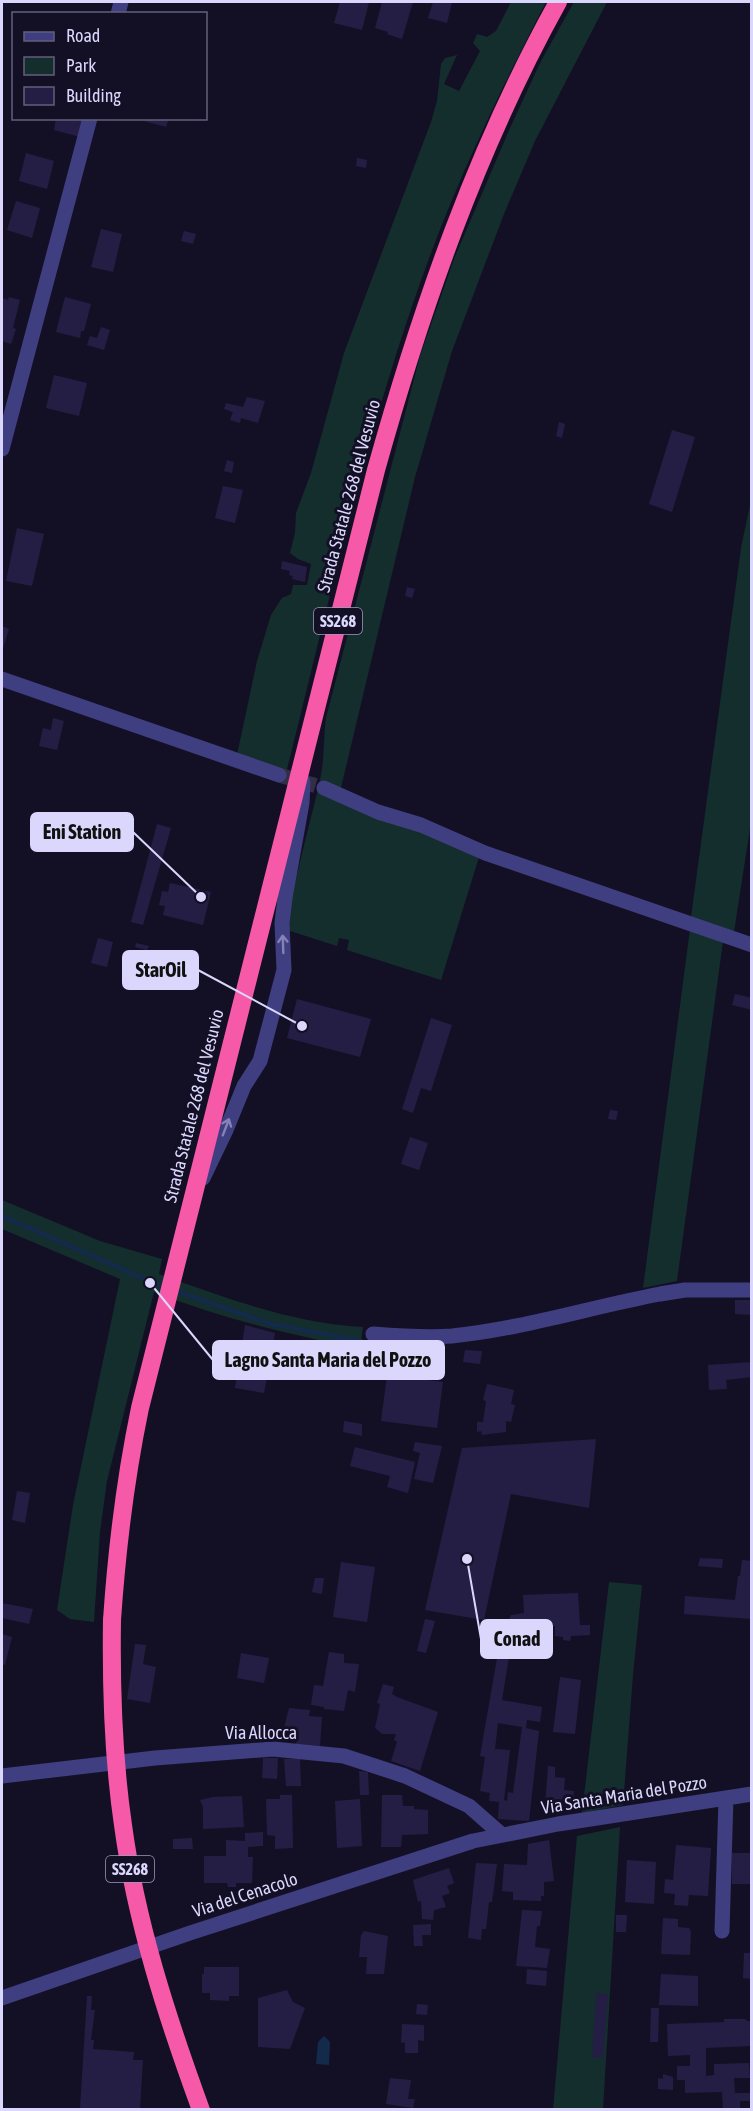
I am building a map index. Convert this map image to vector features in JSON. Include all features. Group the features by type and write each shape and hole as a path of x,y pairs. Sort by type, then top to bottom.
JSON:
{"highway":[{"name":"Strada Statale 268 del Vesuvio","path":"201,2109 156,1977 132,1876 123,1825 113,1723 111,1620 127,1472 164,1311 376,470 419,327 469,191 529,57 558,2"}],"street":[{"path":"2,449 89,120"},
{"path":"2,679 279,776"},
{"path":"192,1199 226,1130 244,1086 260,1061 284,970 282,922 302,803 303,759"},
{"path":"324,788 378,812 421,825 485,853 752,945"},
{"path":"373,1334 409,1337 452,1336 685,1290 752,1290"},
{"name":"Via Allocca","path":"2,1776 155,1758 273,1749 344,1756 405,1776 469,1806 502,1834"},
{"name":"Via Santa Maria del Pozzo","path":"502,1834 752,1794"},
{"path":"722,1931 726,1798"},
{"name":"Via del Cenacolo","path":"2,1998 190,1933 502,1834"}],"green space":[{"path":"511,2 546,2 463,173 415,298 354,500 286,773 237,755 257,661 271,615 282,598 291,594 293,585 307,585 311,564 290,553 295,533 296,513 311,473 344,353 431,122 437,101 441,64 445,58 457,55 444,84 459,91 480,51 473,43 477,34 487,37 496,31"},
{"path":"574,2 607,2 535,141 504,214 452,351 415,477 340,792 319,784 326,718 420,356 454,259 510,128 541,61"},
{"path":"751,500 751,822 734,932 691,917 741,548"},
{"path":"318,789 480,854 441,980 347,950 349,940 339,938 337,946 287,930 291,898"},
{"path":"690,929 723,941 677,1281 643,1288"},
{"path":"2,1200 100,1241 162,1259 159,1274 209,1292 285,1315 337,1325 363,1327 360,1348 256,1325 154,1292 107,1481 100,1532 94,1622 70,1619 57,1610 73,1505 120,1279 2,1229"},
{"path":"609,1582 642,1585 623,1805 582,1813"},
{"path":"620,1827 603,2109 553,2110 577,1836"}],"water":[{"path":"324,2036 330,2042 329,2065 316,2064 318,2042"}],"building":[{"path":"340,2 369,2 362,30 334,23"},
{"path":"382,2 413,2 402,39 375,28"},
{"path":"433,2 452,2 447,23 428,18"},
{"path":"56,120 84,120 80,137 54,130"},
{"path":"140,120 168,120 166,127"},
{"path":"26,153 54,161 47,189 19,181"},
{"path":"357,158 367,160 366,168 356,166"},
{"path":"16,201 40,208 32,238 7,230"},
{"path":"101,229 122,234 113,272 91,267"},
{"path":"184,231 196,234 193,244 181,241"},
{"path":"9,297 20,300 13,328 16,329 11,344 2,341 2,298 8,300"},
{"path":"65,297 91,304 80,338 56,332"},
{"path":"101,327 110,330 104,350 87,345 90,336 97,338"},
{"path":"54,375 87,383 79,416 46,408"},
{"path":"247,397 265,401 258,423 241,418 240,423 230,420 233,412 224,409 226,403 243,407"},
{"path":"559,422 565,424 562,438 556,436"},
{"path":"672,430 695,437 672,512 649,504"},
{"path":"227,460 234,462 232,473 224,471"},
{"path":"223,486 243,490 235,523 215,518"},
{"path":"17,528 44,534 32,586 6,581"},
{"path":"282,561 307,567 305,582 292,579 293,576 289,575 290,571 281,569"},
{"path":"407,587 415,589 412,598 405,596"},
{"path":"2,626 9,629 2,652"},
{"path":"53,718 64,721 57,750 39,746 43,728 51,730"},
{"path":"157,824 171,828 143,925 131,922"},
{"path":"170,883 211,892 203,925 163,915 165,906 159,905 162,891 168,892"},
{"path":"98,938 113,942 107,967 91,963"},
{"path":"136,943 149,946 147,950 135,947"},
{"path":"735,994 752,998 752,1010 732,1005"},
{"path":"297,999 371,1019 360,1057 287,1038"},
{"path":"431,1018 452,1025 431,1091 421,1088 413,1113 402,1109"},
{"path":"610,1110 618,1111 616,1120 608,1119"},
{"path":"410,1137 428,1143 419,1170 401,1164"},
{"path":"735,1300 752,1300 752,1315 735,1314"},
{"path":"245,1325 275,1333 264,1393 235,1388"},
{"path":"465,1350 482,1351 480,1364 463,1362"},
{"path":"752,1362 752,1377 726,1380 727,1389 709,1390 708,1365"},
{"path":"387,1375 443,1382 437,1428 381,1421"},
{"path":"487,1384 514,1390 511,1404 515,1405 511,1422 506,1421 506,1432 482,1435 481,1431 477,1432 477,1422 483,1422 486,1401 483,1400"},
{"path":"344,1421 362,1424 362,1436 343,1432"},
{"path":"596,1439 589,1508 511,1494 484,1620 425,1610 462,1448"},
{"path":"415,1442 442,1446 433,1483 414,1479 420,1453 413,1451"},
{"path":"355,1447 415,1462 408,1493 387,1487 390,1476 350,1466"},
{"path":"17,1491 30,1493 25,1523 12,1520"},
{"path":"700,1558 723,1559 722,1568 698,1566"},
{"path":"742,1560 752,1561 752,1619 684,1614 685,1596 735,1600"},
{"path":"341,1562 375,1567 367,1622 333,1617"},
{"path":"315,1578 324,1578 322,1594 312,1592"},
{"path":"578,1593 580,1625 590,1625 590,1635 571,1636 570,1641 555,1636 555,1626 514,1627 502,1700 542,1707 540,1722 527,1720 526,1728 539,1731 529,1821 498,1819 499,1802 489,1801 490,1793 480,1791 485,1757 480,1756 501,1635 511,1615 524,1613 523,1595","holes":["498,1723 522,1727 513,1793 508,1792 507,1801 504,1800 510,1750 495,1749"]},
{"path":"2,1603 33,1609 29,1624 2,1618"},
{"path":"425,1619 435,1621 426,1653 417,1651"},
{"path":"2,1634 12,1637 5,1665 2,1664"},
{"path":"135,1644 146,1645 143,1664 156,1667 150,1703 127,1699"},
{"path":"329,1652 344,1654 344,1663 359,1664 355,1692 348,1690 344,1711 311,1705 314,1685 323,1686"},
{"path":"241,1653 269,1658 264,1683 237,1678"},
{"path":"560,1677 581,1680 575,1734 553,1732"},
{"path":"383,1684 394,1687 392,1694 397,1697 438,1712 420,1771 391,1761 397,1742 394,1740 396,1734 382,1734 375,1728 380,1704 377,1703"},
{"path":"289,1708 310,1710 309,1716 322,1717 320,1746 296,1744 298,1729 284,1728"},
{"path":"263,1758 278,1758 277,1779 262,1778"},
{"path":"284,1759 300,1759 301,1786 286,1786"},
{"path":"548,1766 555,1767 555,1777 565,1778 564,1790 574,1791 572,1809 545,1807"},
{"path":"359,1771 368,1772 369,1795 360,1795"},
{"path":"280,1795 292,1795 293,1848 275,1849 275,1836 267,1835 266,1799 280,1799"},
{"path":"382,1795 402,1795 403,1806 428,1810 428,1834 402,1835 401,1847 381,1847"},
{"path":"242,1796 244,1827 203,1829 203,1807 200,1800"},
{"path":"360,1799 362,1846 337,1848 335,1801"},
{"path":"263,1832 263,1846 248,1847 248,1857 253,1857 252,1883 236,1883 236,1887 228,1887 227,1883 204,1883 204,1856 226,1856 226,1840 245,1841 245,1833"},
{"path":"192,1838 193,1849 173,1849 173,1839"},
{"path":"549,1840 554,1881 544,1882 544,1896 541,1896 541,1901 513,1900 513,1892 502,1891 504,1864 527,1865 528,1844"},
{"path":"676,1845 711,1848 708,1896 689,1895 688,1906 674,1905 675,1894 664,1893 665,1879 673,1880"},
{"path":"732,1853 752,1853 752,1884 732,1884"},
{"path":"627,1860 656,1862 654,1904 625,1902"},
{"path":"476,1863 497,1864 492,1902 489,1902 486,1929 482,1929 481,1940 468,1938"},
{"path":"449,1868 454,1883 447,1886 450,1893 442,1896 446,1907 434,1910 433,1920 422,1919 421,1901 418,1902 413,1880"},
{"path":"522,1910 542,1911 540,1926 537,1926 535,1947 550,1949 547,1968 516,1966"},
{"path":"616,1915 627,1915 626,1932 616,1932"},
{"path":"663,1918 678,1919 678,1927 689,1928 691,1932 690,1955 661,1954"},
{"path":"431,1924 431,1935 422,1935 423,1946 414,1946 413,1925"},
{"path":"364,1931 388,1936 384,1974 366,1974 367,1957 359,1957 361,1935"},
{"path":"744,1953 752,1953 752,1979 743,1978"},
{"path":"204,1967 239,1967 239,1996 229,1996 229,2001 210,2000 210,1993 202,1993"},
{"path":"527,1969 547,1971 546,1986 526,1984"},
{"path":"661,1974 698,1976 698,2006 659,2005"},
{"path":"287,1990 293,2002 305,2008 290,2049 258,2047 258,1998"},
{"path":"596,1993 608,1994 603,2058 592,2057"},
{"path":"87,1996 92,1996 91,2010 95,2010 91,2040 94,2040 93,2049 134,2052 133,2060 143,2060 140,2109 80,2109"},
{"path":"417,2004 428,2005 427,2015 416,2014"},
{"path":"651,2008 659,2008 658,2042 650,2042"},
{"path":"724,2019 752,2021 752,2046 706,2048 706,2076 714,2075 714,2064 749,2063 750,2078 734,2078 735,2093 752,2093 752,2101 740,2101 740,2109 723,2109 722,2092 685,2093 685,2080 677,2080 677,2066 690,2066 690,2055 668,2056 667,2024 724,2022"},
{"path":"402,2024 424,2025 424,2041 418,2040 418,2053 405,2053 405,2043 401,2042"},
{"path":"663,2074 673,2077 673,2090 658,2089 658,2078 663,2079"},
{"path":"390,2078 411,2080 408,2099 415,2099 413,2108 386,2104"}],"waterway":[{"path":"2,1216 165,1288"},
{"path":"173,1290 271,1324 361,1341"}],"tunnel":[{"path":"279,775 324,788"}],"place":[{"name":"Eni Station","path":"201,897"},
{"name":"StarOil","path":"302,1026"},
{"name":"Lagno Santa Maria del Pozzo","path":"150,1283"},
{"name":"Conad","path":"467,1559"}]}
